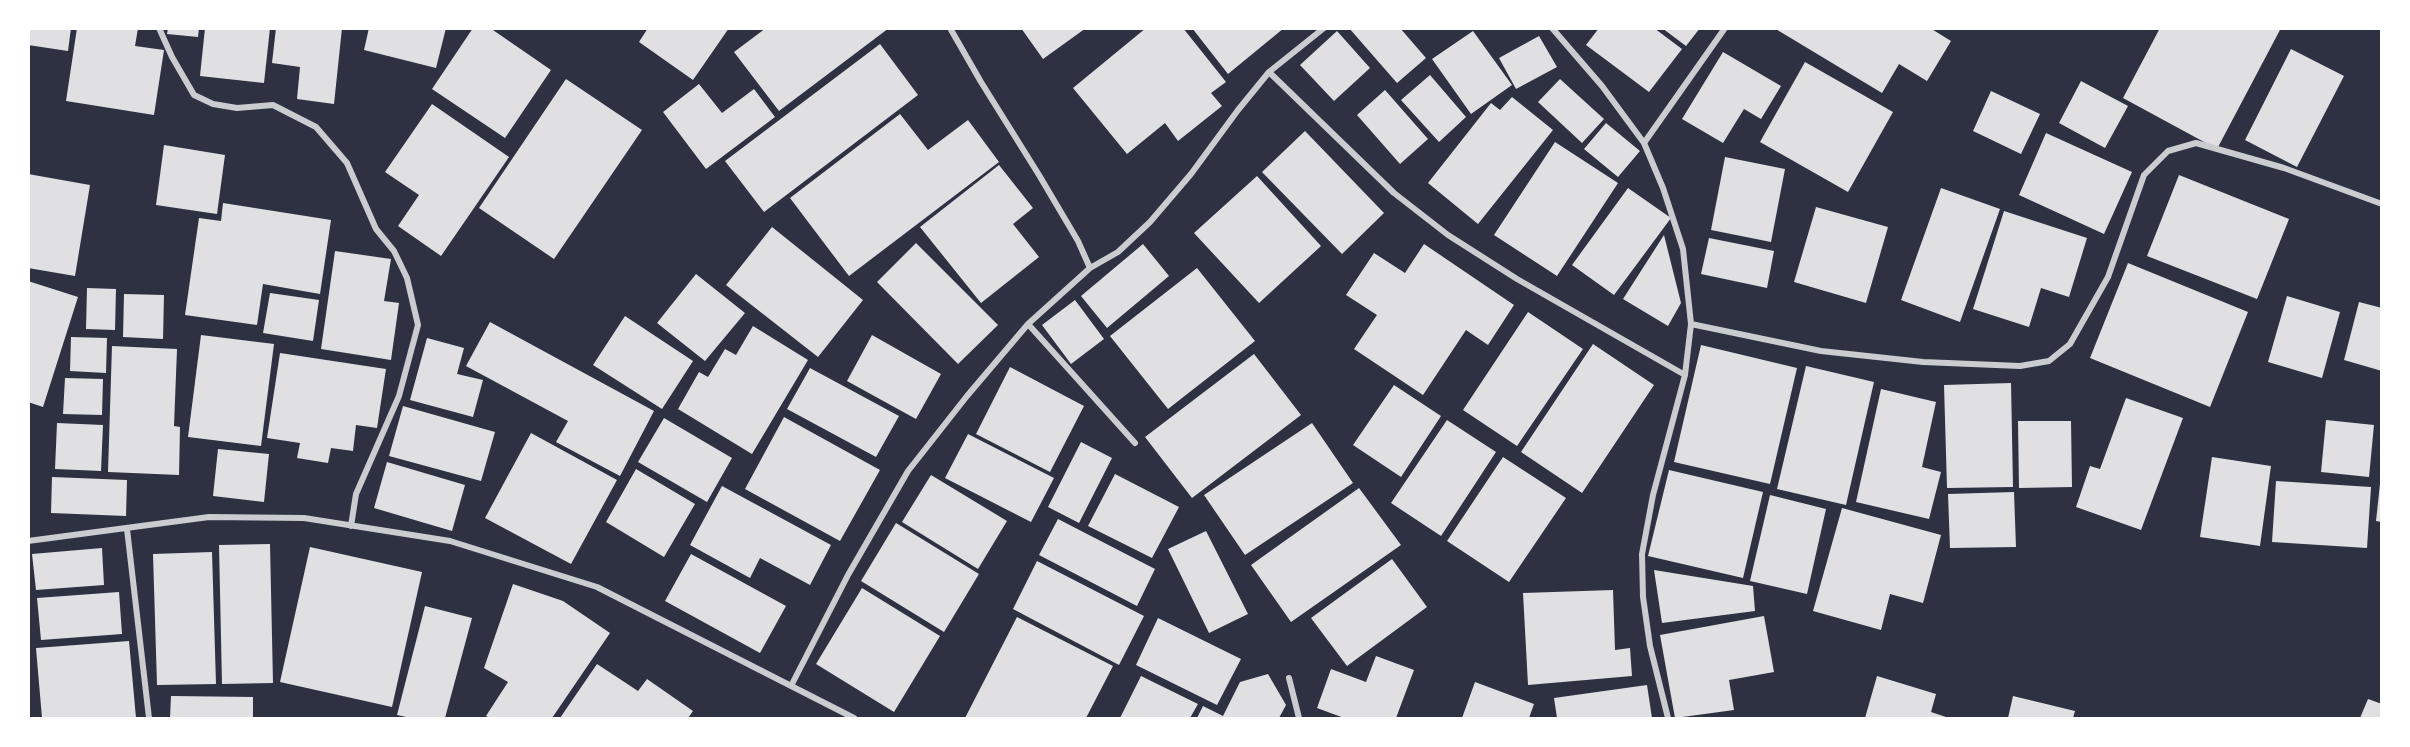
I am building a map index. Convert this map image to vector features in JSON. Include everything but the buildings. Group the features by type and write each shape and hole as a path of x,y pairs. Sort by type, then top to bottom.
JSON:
{"street":[{"path":"159,28 172,57 194,95 213,104 237,108 273,105 316,127 347,163 376,229 394,251 407,278 418,325 399,396 356,494 351,526"},
{"path":"950,28 1078,241 1090,268"},
{"path":"791,686 848,575 908,471 967,396 1028,324 1090,268 1118,252 1150,222 1191,174 1269,72 1324,28"},
{"path":"1552,28 1602,86 1644,144 1663,188 1683,249 1691,324 1685,375 1653,495 1642,554 1643,597 1650,646 1668,718"},
{"path":"1644,144 1725,28"},
{"path":"1269,72 1394,193 1448,235 1517,279 1685,375"},
{"path":"1691,324 1821,351 1923,362 2020,366 2049,361 2070,344 2108,277 2144,176 2168,151 2196,143 2284,168 2382,204"},
{"path":"1028,324 1135,443"},
{"path":"29,539 127,529 209,517 304,518 450,541 597,587 854,718"},
{"path":"127,529 149,718"},
{"path":"1288,678 1299,718"}]}
